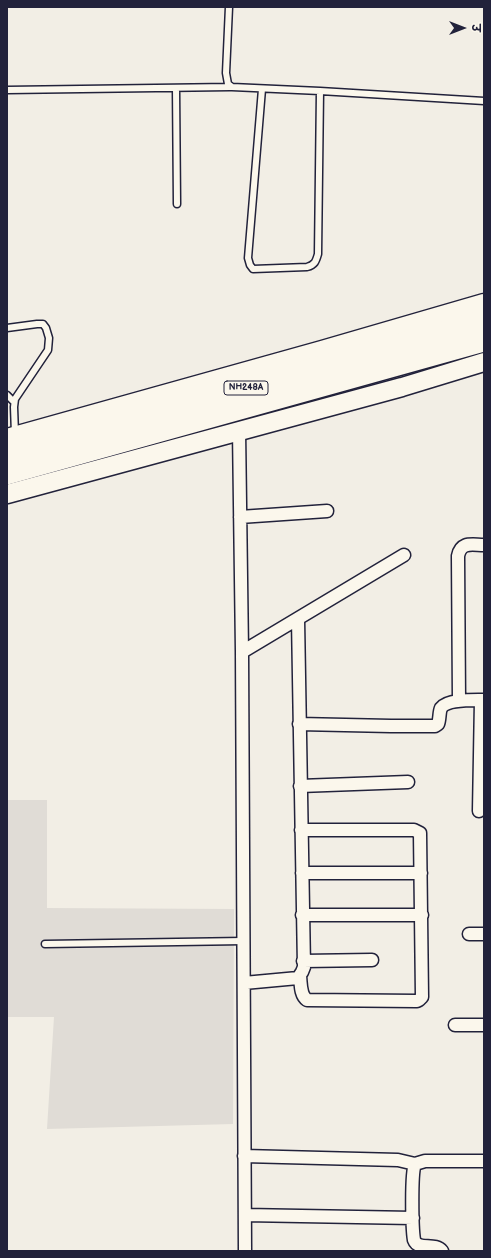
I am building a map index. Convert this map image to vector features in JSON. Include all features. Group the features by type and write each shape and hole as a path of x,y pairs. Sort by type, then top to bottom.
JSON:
{"highway":[{"name":"NH248A","path":"10,442 235,391 484,320"},
{"name":"NH248A","path":"7,474 484,341"}],"main road":[{"path":"10,442 484,303"},
{"path":"7,494 402,387 484,362"}],"street":[{"path":"239,430 242,652 245,1251"},
{"path":"240,517 327,511"},
{"path":"458,701 458,556 459,550 466,545 484,545"},
{"path":"242,652 404,555"},
{"path":"298,619 299,724 303,961 300,976 303,995 307,1000 422,999 420,833 414,830 301,830"},
{"path":"299,724 435,726 438,724 443,706 450,702 483,700 479,811"},
{"path":"300,786 408,782"},
{"path":"302,873 421,873"},
{"path":"302,915 422,915"},
{"path":"469,934 484,934"},
{"path":"303,961 372,960"},
{"path":"244,983 295,979 300,976"},
{"path":"455,1025 484,1025"},
{"path":"244,1156 398,1160 415,1164 425,1161 484,1161"},
{"path":"415,1164 413,1171 413,1235 415,1243 418,1245 436,1247 442,1251"},
{"path":"245,1215 413,1218"}],"lane":[{"path":"229,7 226,81 230,87"},
{"path":"7,90 230,87 484,100"},
{"path":"176,88 177,204"},
{"path":"262,88 248,258 253,269 307,266 312,265 316,260 318,254 320,91"},
{"path":"7,328 43,324 46,328 50,342 48,350 20,390 14,402 10,442"},
{"path":"7,395 14,402"},
{"path":"45,944 244,941"}],"shaded area":[{"path":"7,800 47,800 47,908 234,909 233,1124 47,1129 54,1017 7,1017"}]}
